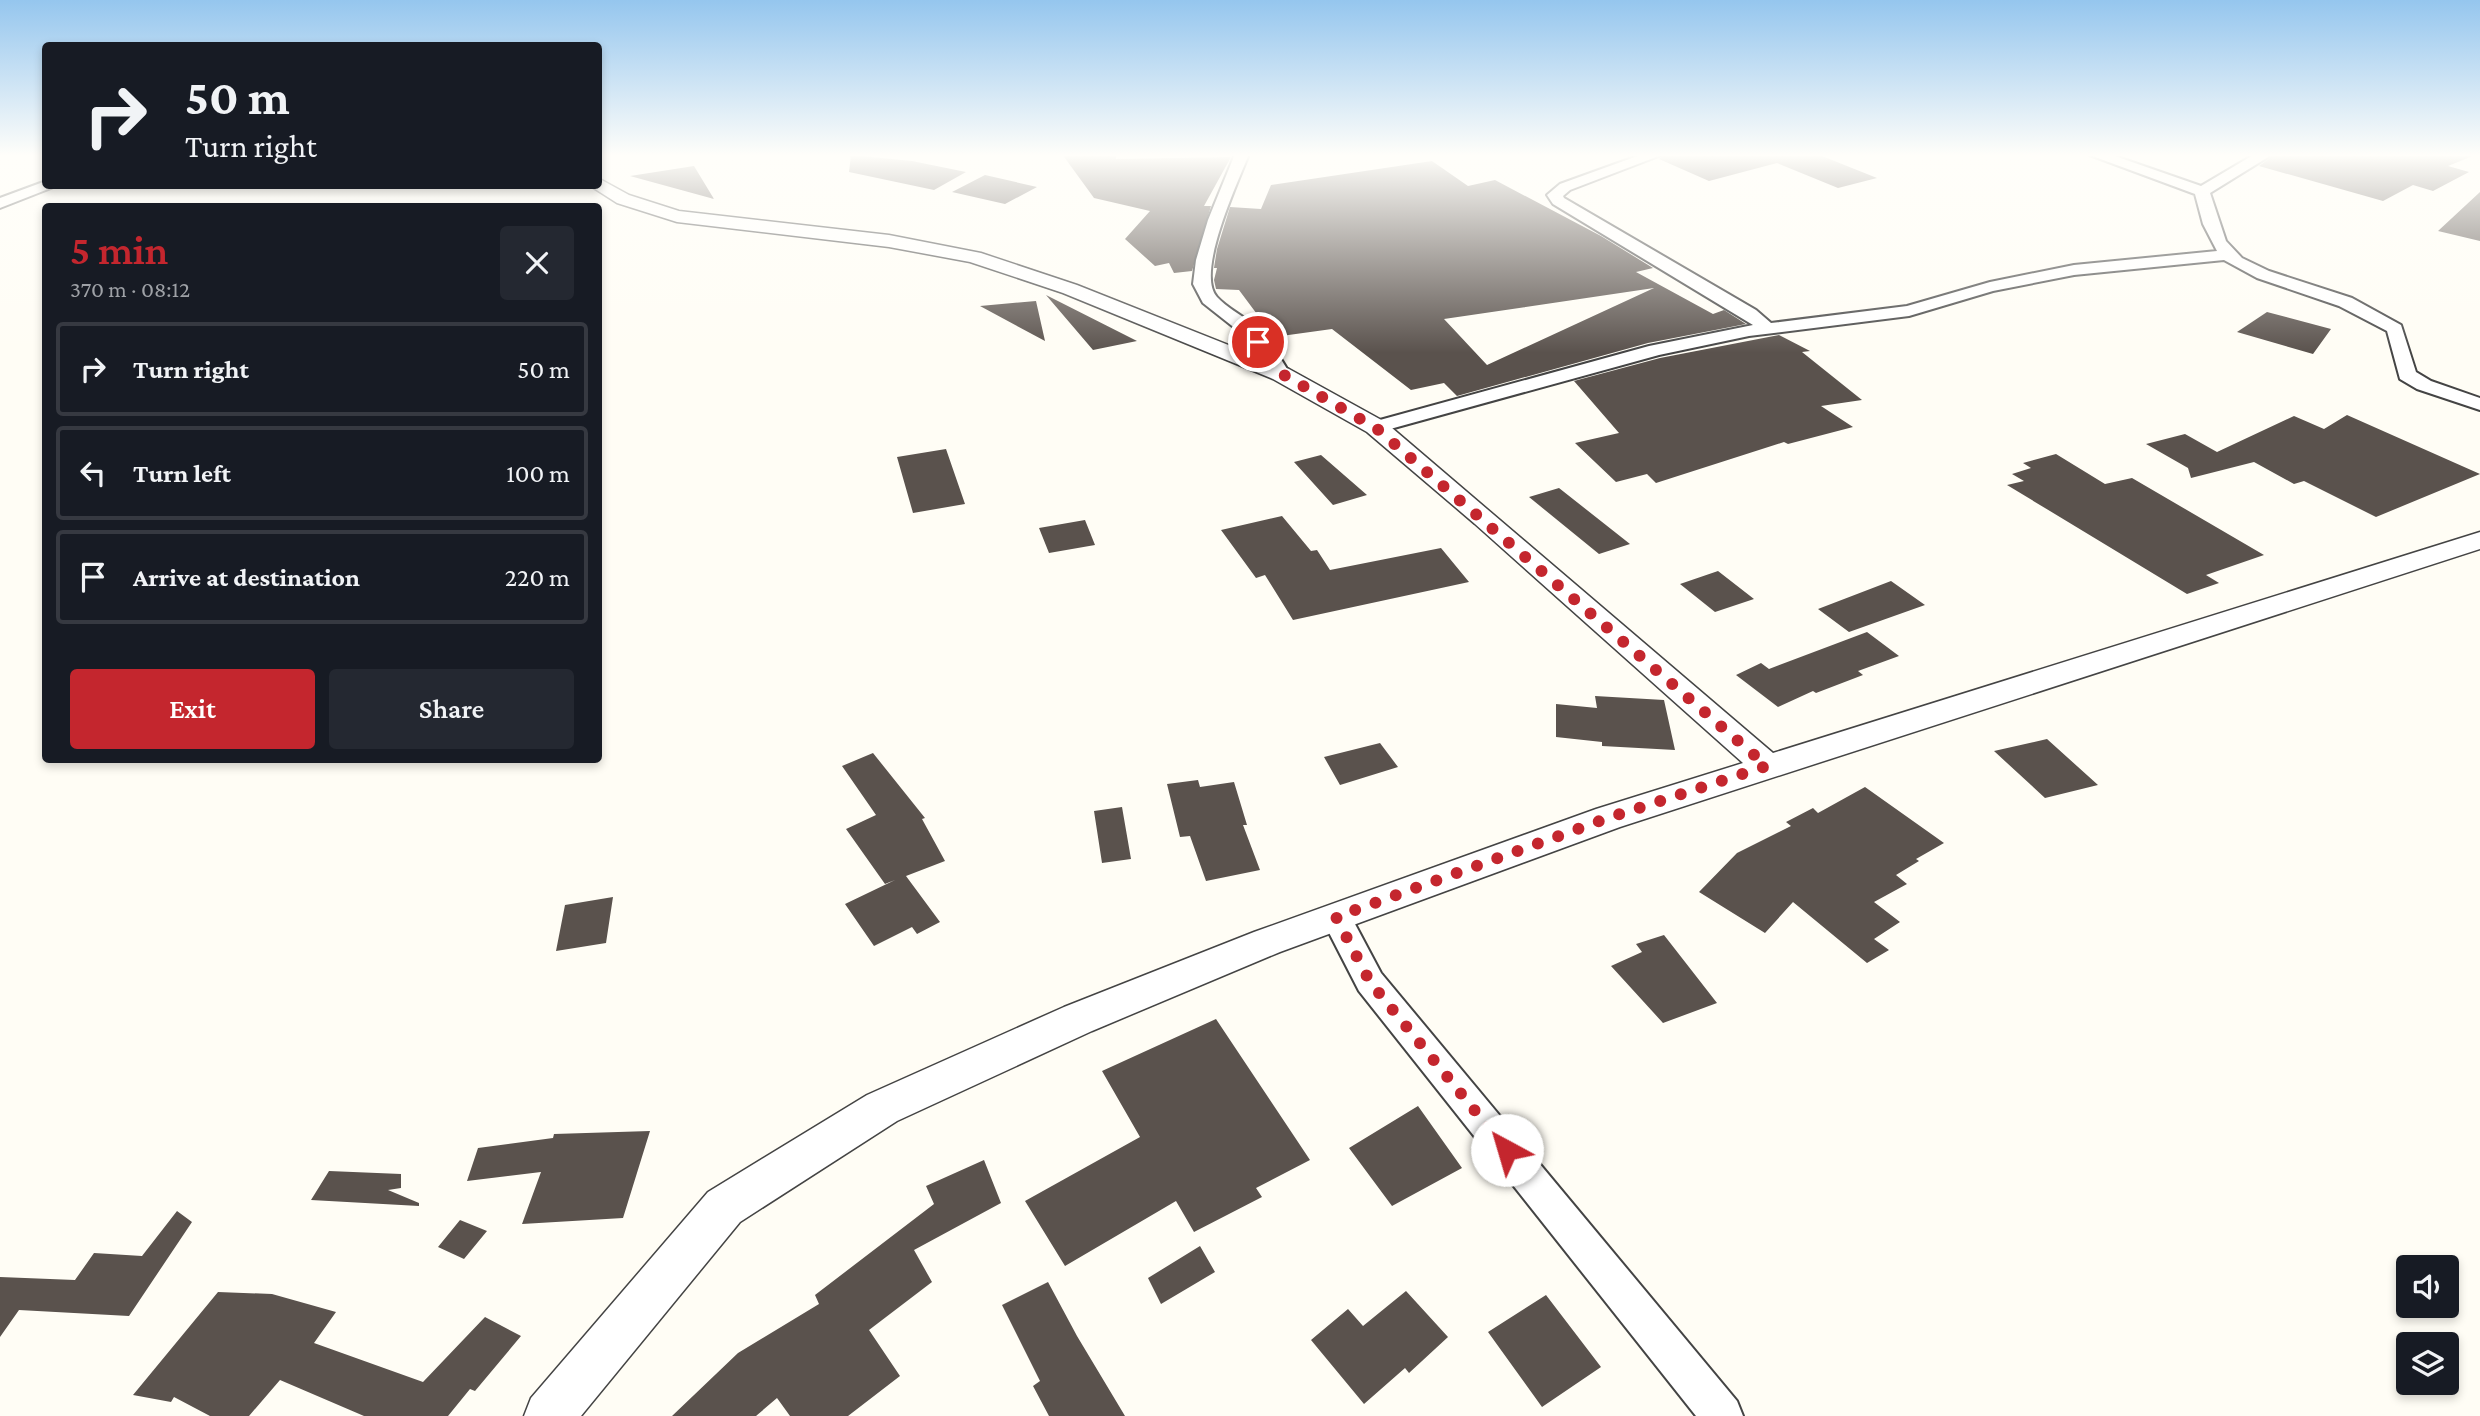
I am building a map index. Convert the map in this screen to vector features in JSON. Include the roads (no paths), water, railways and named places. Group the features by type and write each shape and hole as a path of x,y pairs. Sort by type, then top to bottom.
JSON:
{"street":[{"path":"711,220 888,241 974,257 1070,289 1282,374 1376,428 1767,766"},
{"path":"1216,220 1201,284 1209,299 1247,329 1270,355 1282,374"},
{"path":"1588,220 1750,314 1768,329"},
{"path":"2209,220 2227,255 2254,271 2340,300 2382,320 2395,329 2407,375 2424,385 2480,404"},
{"path":"1376,428 1656,351 1768,329 1909,312 1990,287 2074,270 2227,255"},
{"path":"549,1416 723,1207 882,1108 1078,1019 1267,942 1608,818 2480,540"},
{"path":"1336,917 1370,982 1722,1416"}]}
